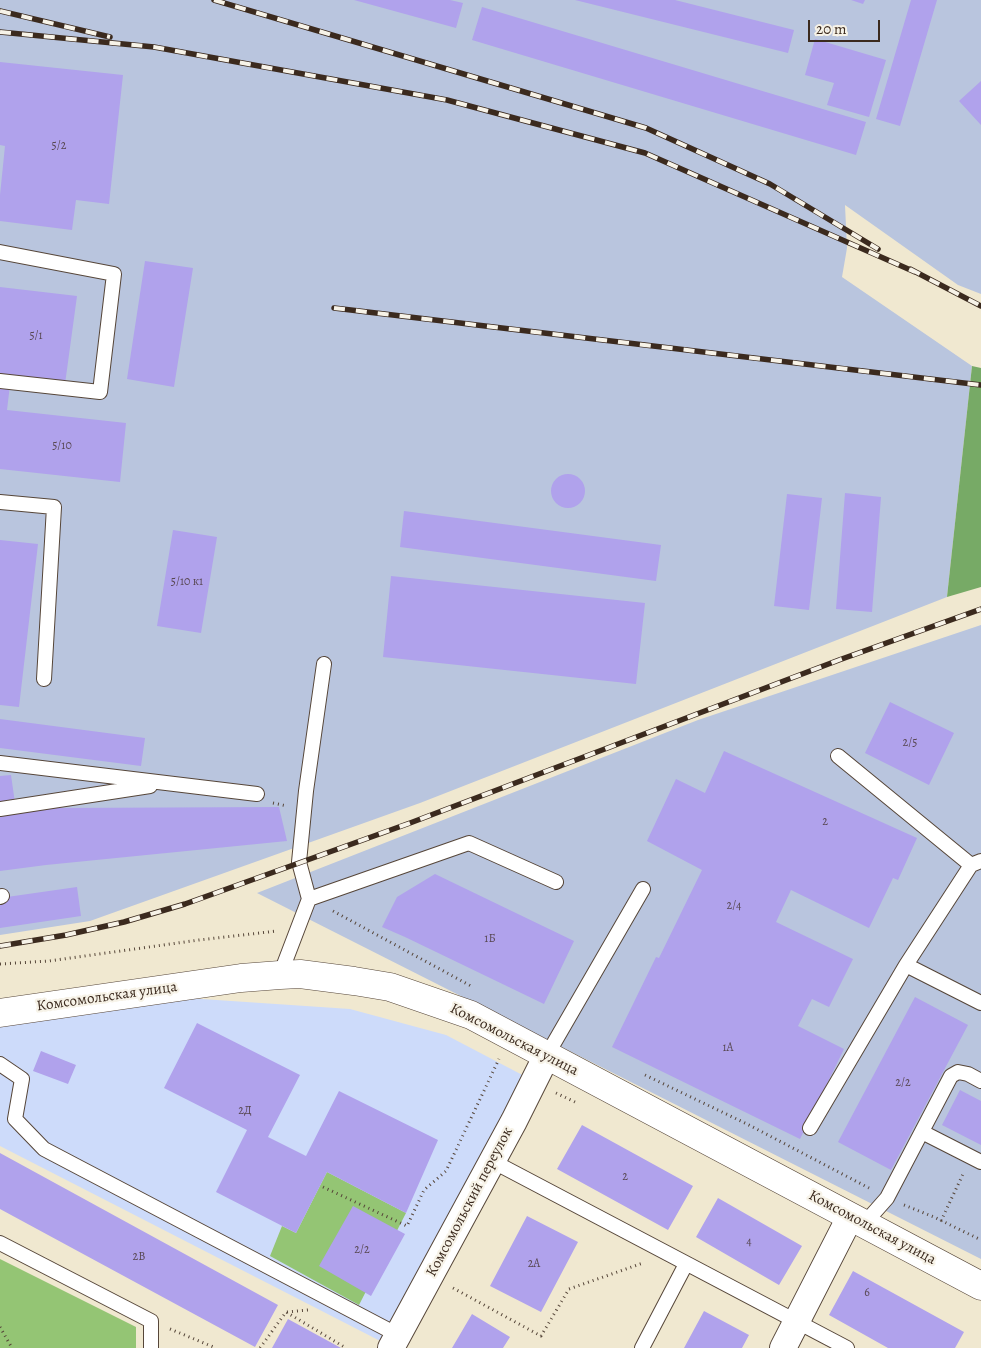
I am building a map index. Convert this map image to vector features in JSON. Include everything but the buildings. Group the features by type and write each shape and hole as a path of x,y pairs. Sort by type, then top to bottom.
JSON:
{"street":[{"name":"Комсомольская улица","path":"0,1013 241,978 280,975 300,974 354,980 390,987 471,1015 981,1286"},
{"name":"Комсомольский переулок","path":"394,1342 547,1055"},
{"path":"783,1348 796,1322 857,1220"}],"lane":[{"path":"0,252 114,274 100,392 0,381"},
{"path":"0,502 54,508 44,679"},
{"path":"280,975 309,899 299,862 304,809 324,664"},
{"path":"810,1128 906,965 976,863 838,756"},
{"path":"0,764 257,794"},
{"path":"0,809 169,784"},
{"path":"309,899 469,843 556,882"},
{"path":"547,1055 643,889"},
{"path":"906,965 981,1003"},
{"path":"0,1064 22,1078 15,1119 44,1149 394,1342"},
{"path":"857,1220 887,1198 952,1076 958,1072 981,1080"},
{"path":"922,1132 981,1162"},
{"path":"492,1161 847,1348"},
{"path":"0,1243 151,1321 151,1348"},
{"path":"642,1348 686,1264"}],"path":[{"path":"257,794 259,800 304,809"},
{"path":"309,899 378,934 473,987"},
{"path":"0,964 49,962 199,940 298,928"},
{"path":"323,1187 407,1226 424,1190 446,1171 511,1036"},
{"path":"640,1073 747,1124 887,1198 981,1240"},
{"path":"941,1221 964,1171"},
{"path":"430,1276 541,1336 569,1289 667,1254"},
{"path":"260,1348 286,1312 346,1348"},
{"path":"151,1321 216,1348"},
{"path":"0,1327 12,1348"}],"shaded area":[{"path":"0,0 981,0 981,294 958,285 845,205 847,248 842,277 972,366 947,597 420,803 90,921 0,935"},
{"path":"981,625 981,1259 257,893 698,720"},
{"path":"187,998 350,1009 446,1035 532,1080 390,1346 0,1146 0,1025"}],"green space":[{"path":"972,366 981,368 981,587 947,597"},
{"path":"327,1172 406,1213 359,1305 270,1256 282,1226 296,1233"},
{"path":"0,1259 136,1327 136,1348 0,1348"}],"railway":[{"path":"214,0 646,128 770,184 878,249"},
{"path":"0,11 110,37"},
{"path":"0,32 154,47 447,100 645,153 915,272"},
{"path":"910,269 981,306"},
{"path":"334,308 981,385"},
{"path":"0,946 66,935 124,922 185,904 410,823 839,660 981,609"}]}
